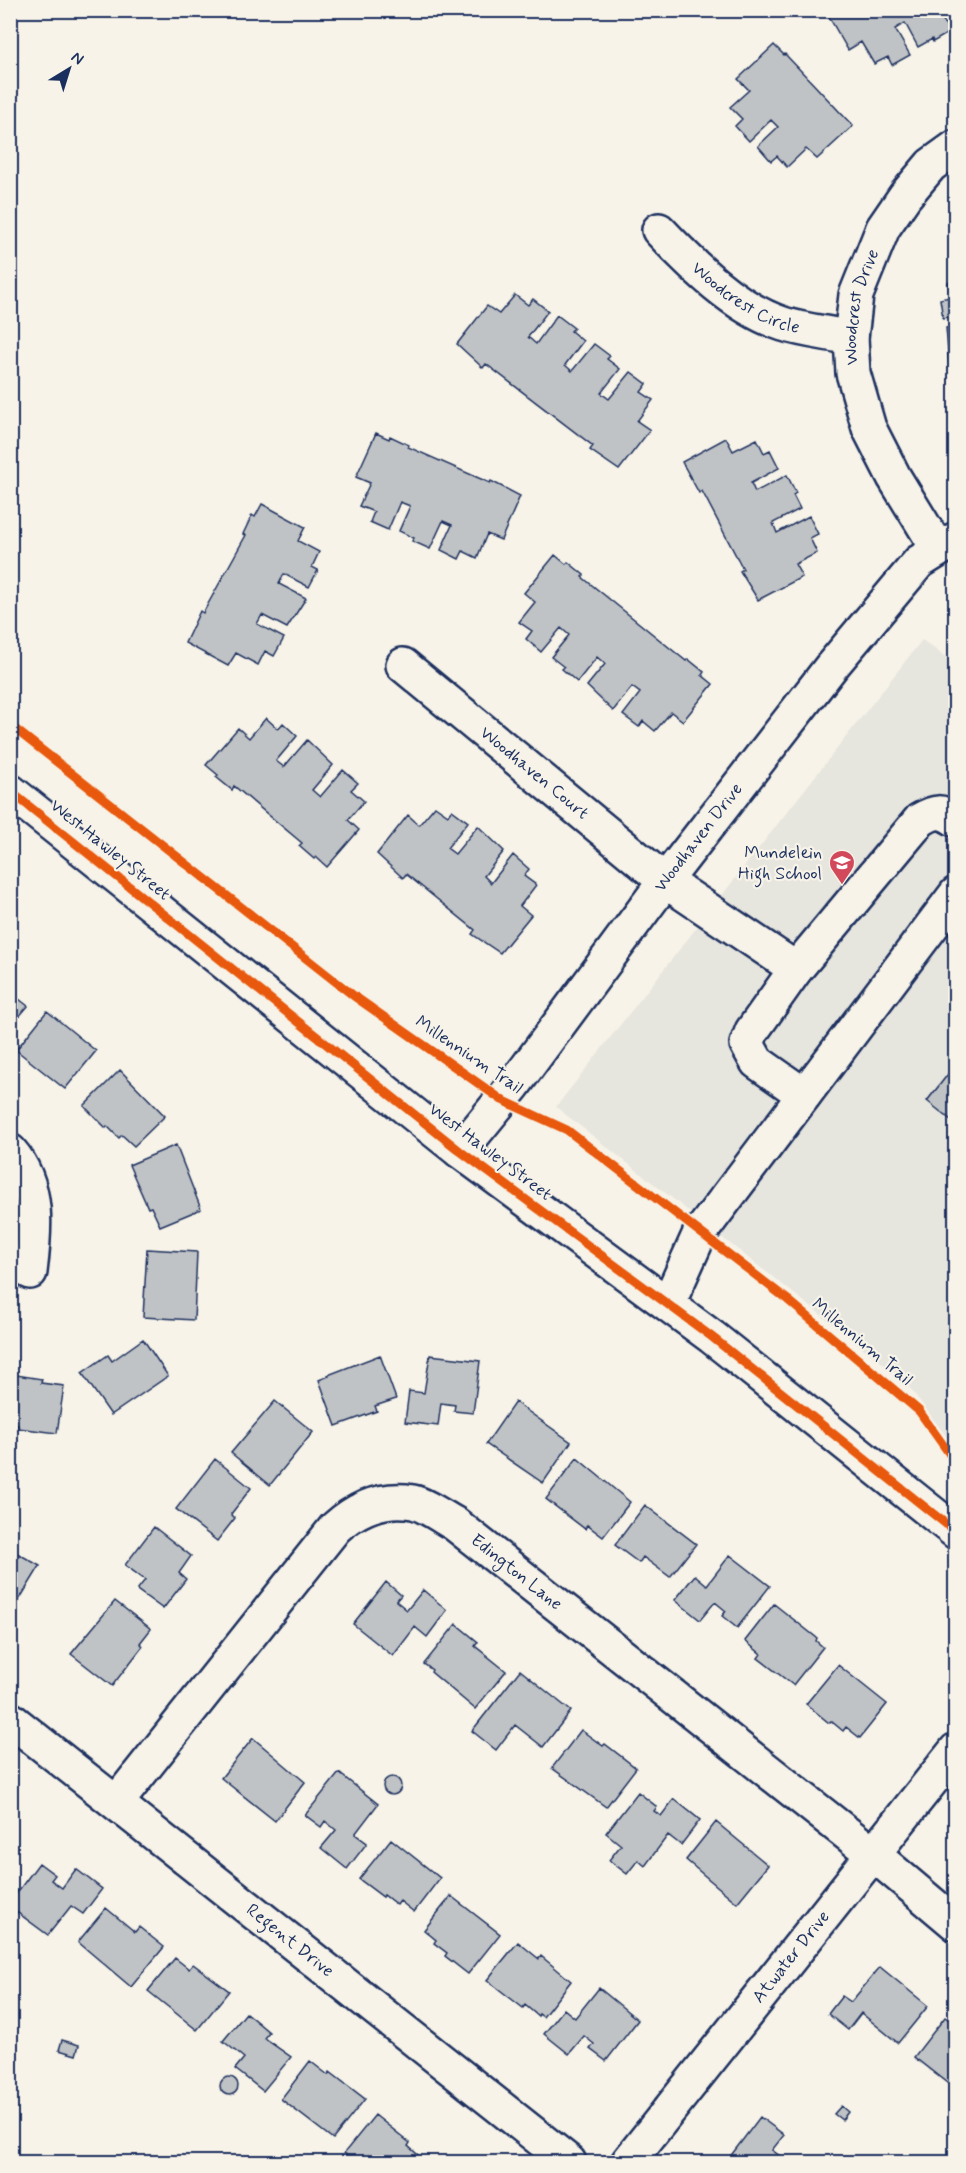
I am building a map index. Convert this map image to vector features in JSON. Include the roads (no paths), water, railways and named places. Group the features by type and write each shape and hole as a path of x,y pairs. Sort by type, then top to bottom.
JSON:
{"street":[{"name":"Woodcrest Drive","path":"947,544 894,477 869,428 853,373 851,338 856,295 883,228 904,195 931,165 956,147"},
{"name":"Woodcrest Circle","path":"659,230 692,264 739,302 782,324 851,338"},
{"name":"Woodhaven Drive","path":"460,1151 514,1085 665,881 831,667 919,562 947,544"},
{"name":"Woodhaven Court","path":"403,665 665,881 796,969"},
{"name":"West Hawley Street","path":"10,791 460,1151 712,1337 956,1532"},
{"path":"804,1095 757,1062 747,1044 752,1031 796,969 920,820 932,813 946,813 956,820"},
{"path":"668,1304 700,1233 956,894"},
{"path":"10,1151 17,1159 33,1195 34,1235 30,1272"},
{"name":"Edington Lane","path":"117,1802 335,1528 349,1515 375,1502 414,1502 455,1524 873,1854 956,1924"},
{"name":"Regent Drive","path":"10,1719 569,2163"},
{"name":"Atwater Drive","path":"628,2163 956,1750"}],"place":[{"name":"Mundelein High School","path":"842,886"}]}
